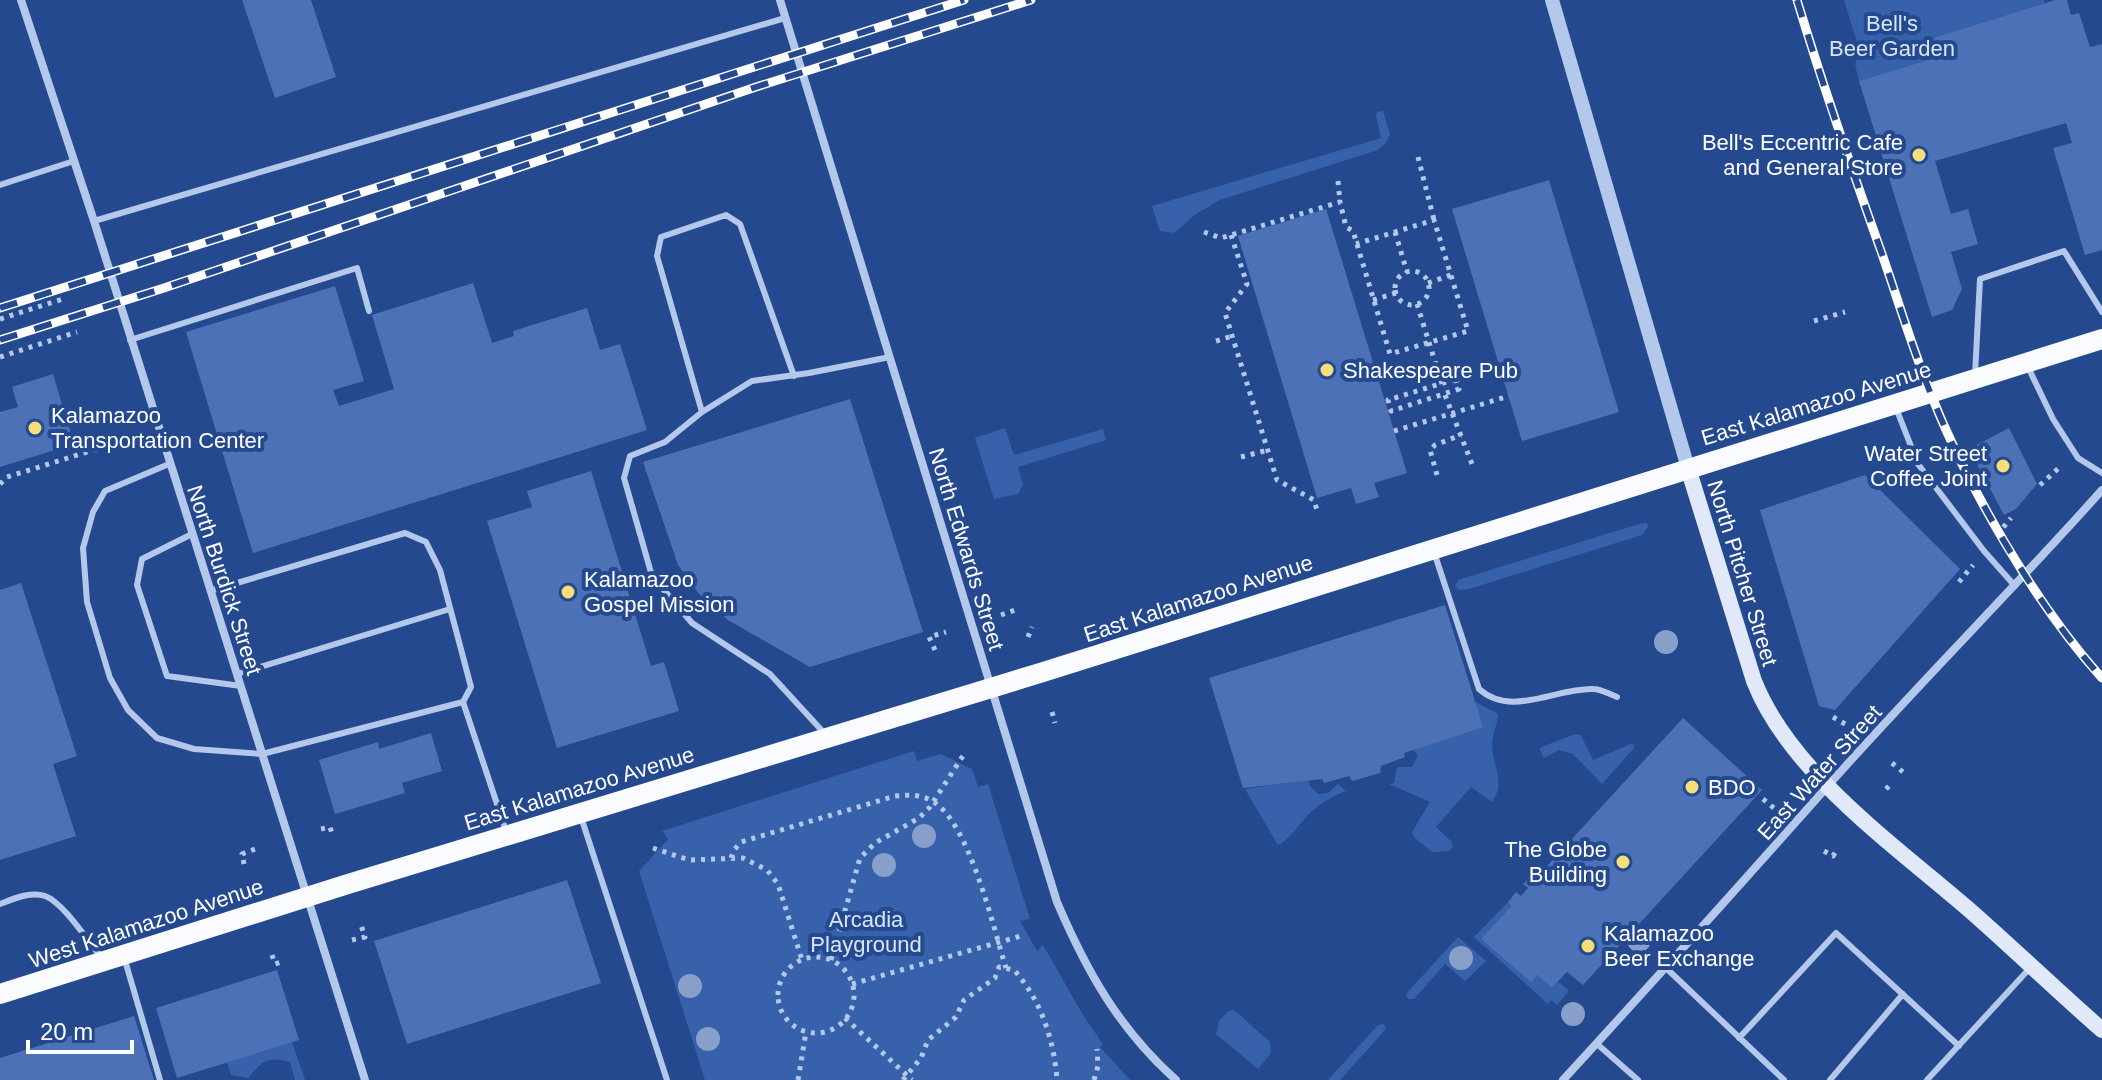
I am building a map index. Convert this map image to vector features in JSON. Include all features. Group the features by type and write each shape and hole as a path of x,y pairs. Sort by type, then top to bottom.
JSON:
{"main road":[{"name":"East Kalamazoo Avenue","path":"307,897 991,688 2102,339"},
{"name":"North Pitcher Street","path":"1688,468 1764,708 1827,787 2102,1030"},
{"name":"West Kalamazoo Avenue","path":"0,994 307,897"}],"street":[{"name":"North Burdick Street","path":"21,0 94,221 365,1080"},
{"name":"North Edwards Street","path":"780,0 1057,902 1097,987 1124,1026 1176,1080"},
{"name":"North Pitcher Street","path":"1552,0 1688,468"},
{"name":"East Water Street","path":"1563,1080 1827,787 2102,490"}],"lane":[{"path":"94,221 785,18"},
{"path":"0,185 74,161"},
{"path":"702,412 657,256 661,237 726,215 740,224 794,376"},
{"path":"1975,380 1980,279 2064,251 2102,312"},
{"path":"130,340 357,268 369,311"},
{"path":"828,737 770,674 692,623 652,576 624,478 630,456 665,442 702,412 752,381 890,357"},
{"path":"2027,363 2053,419 2078,458 2102,473"},
{"path":"1895,405 1918,464 1984,551 2015,586"},
{"path":"169,464 105,491 93,512 83,548 87,602 110,678 128,710 157,738 194,749 262,754 463,702"},
{"path":"210,591 405,533 426,542 440,570 471,687 463,702 507,835"},
{"path":"192,534 142,559 137,585 167,676 241,686"},
{"path":"1433,548 1479,689 1491,699 1513,703 1596,689 1617,697"},
{"path":"237,674 450,609"},
{"path":"579,813 667,1080"},
{"path":"0,904 25,896 43,895 56,902 114,958 160,1080"},
{"path":"1739,1038 1836,933 1959,1046"},
{"path":"1927,1080 2032,965"},
{"path":"1665,967 1784,1080"},
{"path":"1830,1080 1903,994"},
{"path":"1596,1043 1638,1080"}],"path":[{"path":"1338,181 1346,227 1353,231 1390,354 1429,343 1468,331 1418,157"},
{"path":"1204,232 1221,238 1340,202"},
{"path":"1356,244 1434,220"},
{"path":"1395,232 1407,272"},
{"path":"1231,235 1247,284 1225,313 1232,336 1277,480 1314,500 1318,514"},
{"path":"1407,272 1418,272 1428,283 1426,297 1417,304 1401,301 1396,293 1396,282 1407,272"},
{"path":"1428,283 1451,275"},
{"path":"1373,300 1396,293"},
{"path":"0,319 66,298"},
{"path":"1417,304 1442,384"},
{"path":"1814,321 1845,312"},
{"path":"0,357 77,332"},
{"path":"1216,341 1232,336"},
{"path":"1456,379 1459,389 1445,395 1391,411 1388,400 1456,379"},
{"path":"1445,395 1472,464"},
{"path":"1394,431 1509,396"},
{"path":"1437,475 1430,450 1461,435"},
{"path":"0,484 7,477 119,442"},
{"path":"1241,457 1268,450"},
{"path":"1001,615 1018,609"},
{"path":"1028,637 1032,627"},
{"path":"935,650 929,637 946,632"},
{"path":"1052,712 1055,723"},
{"path":"1833,717 1852,728"},
{"path":"831,960 860,858 875,843 919,818 966,751"},
{"path":"1892,763 1903,772"},
{"path":"731,858 741,842 895,796 913,794 933,801 943,810 965,844 1006,968"},
{"path":"1763,799 1775,809"},
{"path":"321,829 330,827 332,834"},
{"path":"653,848 689,860 743,858 767,870 778,884 802,960"},
{"path":"244,864 242,854 255,849"},
{"path":"1824,851 1833,856 1837,850"},
{"path":"352,940 365,937 361,925"},
{"path":"852,984 1021,936"},
{"path":"272,955 275,964 284,961"},
{"path":"818,957 831,960 841,967 852,984 853,1002 845,1018 830,1030 806,1032 786,1018 778,996 785,973 802,960 818,957"},
{"path":"845,1018 907,1078 921,1058 928,1040 956,1017 964,1000 995,978 999,967 1014,970 1028,985 1055,1053 1057,1080"},
{"path":"798,1080 806,1032"},
{"path":"1094,1080 1098,1066 1097,1049"}],"green space":[{"name":"Bell's Beer Garden","path":"1844,0 2044,0 2045,3 1936,37 1928,48 1931,59 1859,81 1855,64 1860,52"},
{"path":"1383,111 1390,134 1378,150 1220,200 1196,214 1174,233 1160,231 1152,206 1381,138 1376,116 1377,112"},
{"path":"1005,428 1014,455 1103,429 1106,440 1018,467 1023,485 1018,494 994,499 975,438"},
{"path":"1647,523 1648,527 1642,535 1469,589 1458,590 1455,586 1458,580"},
{"path":"1474,701 1498,714 1492,746 1498,788 1492,802 1471,787 1436,827 1453,847 1449,851 1432,852 1412,832 1430,802 1389,784 1394,783 1397,767 1412,767 1418,755 1413,750"},
{"path":"1575,734 1581,735 1593,760 1633,743 1634,748 1602,784 1573,754 1559,750 1544,758 1539,748"},
{"name":"Arcadia Playground","path":"914,751 917,761 941,754 972,769 978,787 988,784 1030,919 1020,921 1037,951 1043,945 1103,1044 1100,1047 1130,1080 705,1080 639,871 668,839 662,831"},
{"path":"1309,780 1310,786 1318,794 1328,793 1338,784 1346,791 1315,808 1278,845 1245,789"},
{"path":"1508,902 1511,906 1481,939 1531,981 1537,975 1552,988 1558,982 1569,991 1557,1005 1551,1000 1548,1004 1474,937"},
{"path":"1458,937 1486,961 1465,981 1445,964 1414,999 1408,999 1406,994"},
{"path":"1234,1010 1270,1042 1271,1053 1258,1069 1216,1034 1219,1021"},
{"path":"1384,1024 1386,1029 1340,1080 1328,1080 1378,1025"},
{"path":"292,1042 305,1080 295,1080 290,1062 275,1060 262,1064 248,1078 231,1075 227,1062"}],"building":[{"path":"242,0 311,0 336,77 275,98"},
{"name":"Bell's Eccentric Cafe and General Store","path":"2055,0 2067,0 2071,15 2079,13 2090,47 2102,44 2102,250 2085,255 2053,148 2072,143 2066,123 1935,161 1951,214 1968,209 1978,244 1951,252 1962,289 1952,310 1932,317 1859,81 1931,59 1928,48 1936,37"},
{"path":"1549,180 1619,412 1522,441 1452,209"},
{"name":"Shakespeare Pub","path":"1326,209 1407,473 1374,483 1379,497 1356,504 1351,488 1317,498 1238,236"},
{"path":"473,283 492,343 514,336 513,331 587,308 600,350 620,344 647,430 253,553 186,332 335,286 364,381 333,390 339,406 394,389 372,315"},
{"name":"Kalamazoo Transportation Center","path":"53,374 74,444 0,467 0,412 18,407 12,387"},
{"path":"850,399 923,632 810,667 728,620 699,594 678,565 643,462"},
{"name":"Water Street Coffee Joint","path":"2009,428 2037,484 2016,509 2004,515 1969,449"},
{"name":"Kalamazoo Gospel Mission","path":"591,471 651,666 664,662 679,711 557,748 487,521 532,507 527,491"},
{"path":"1865,475 1960,569 1835,710 1819,706 1760,510"},
{"path":"21,583 77,756 53,764 76,836 0,860 0,590"},
{"path":"1445,605 1483,727 1404,753 1405,757 1381,766 1380,773 1352,781 1349,776 1324,783 1322,779 1243,788 1209,678"},
{"name":"The Globe Building","path":"1683,718 1762,790 1583,985 1567,972 1552,988 1537,975 1531,982 1481,939 1511,906 1508,902 1516,892 1521,896 1528,888 1523,884 1534,874 1537,877"},
{"path":"431,733 442,771 402,783 405,793 335,814 319,760 378,742 379,749"},
{"path":"567,880 601,983 407,1044 374,941"},
{"path":"277,970 299,1040 177,1078 156,1008"},
{"path":"134,1016 154,1080 0,1080 0,1058"}],"railway":[{"path":"0,308 964,0"},
{"path":"0,340 164,288 756,87 1031,0"},
{"path":"1797,0 1911,341 1945,428 1983,504 2028,580 2102,678"}],"place":[{"name":"Bell's Eccentric Cafe and General Store","path":"1919,155"},
{"name":"Shakespeare Pub","path":"1327,370"},
{"name":"Kalamazoo Transportation Center","path":"35,428"},
{"name":"Water Street Coffee Joint","path":"2003,466"},
{"name":"Kalamazoo Gospel Mission","path":"568,592"},
{"name":"BDO","path":"1692,787"},
{"name":"The Globe Building","path":"1623,862"},
{"name":"Kalamazoo Beer Exchange","path":"1588,946"}]}
